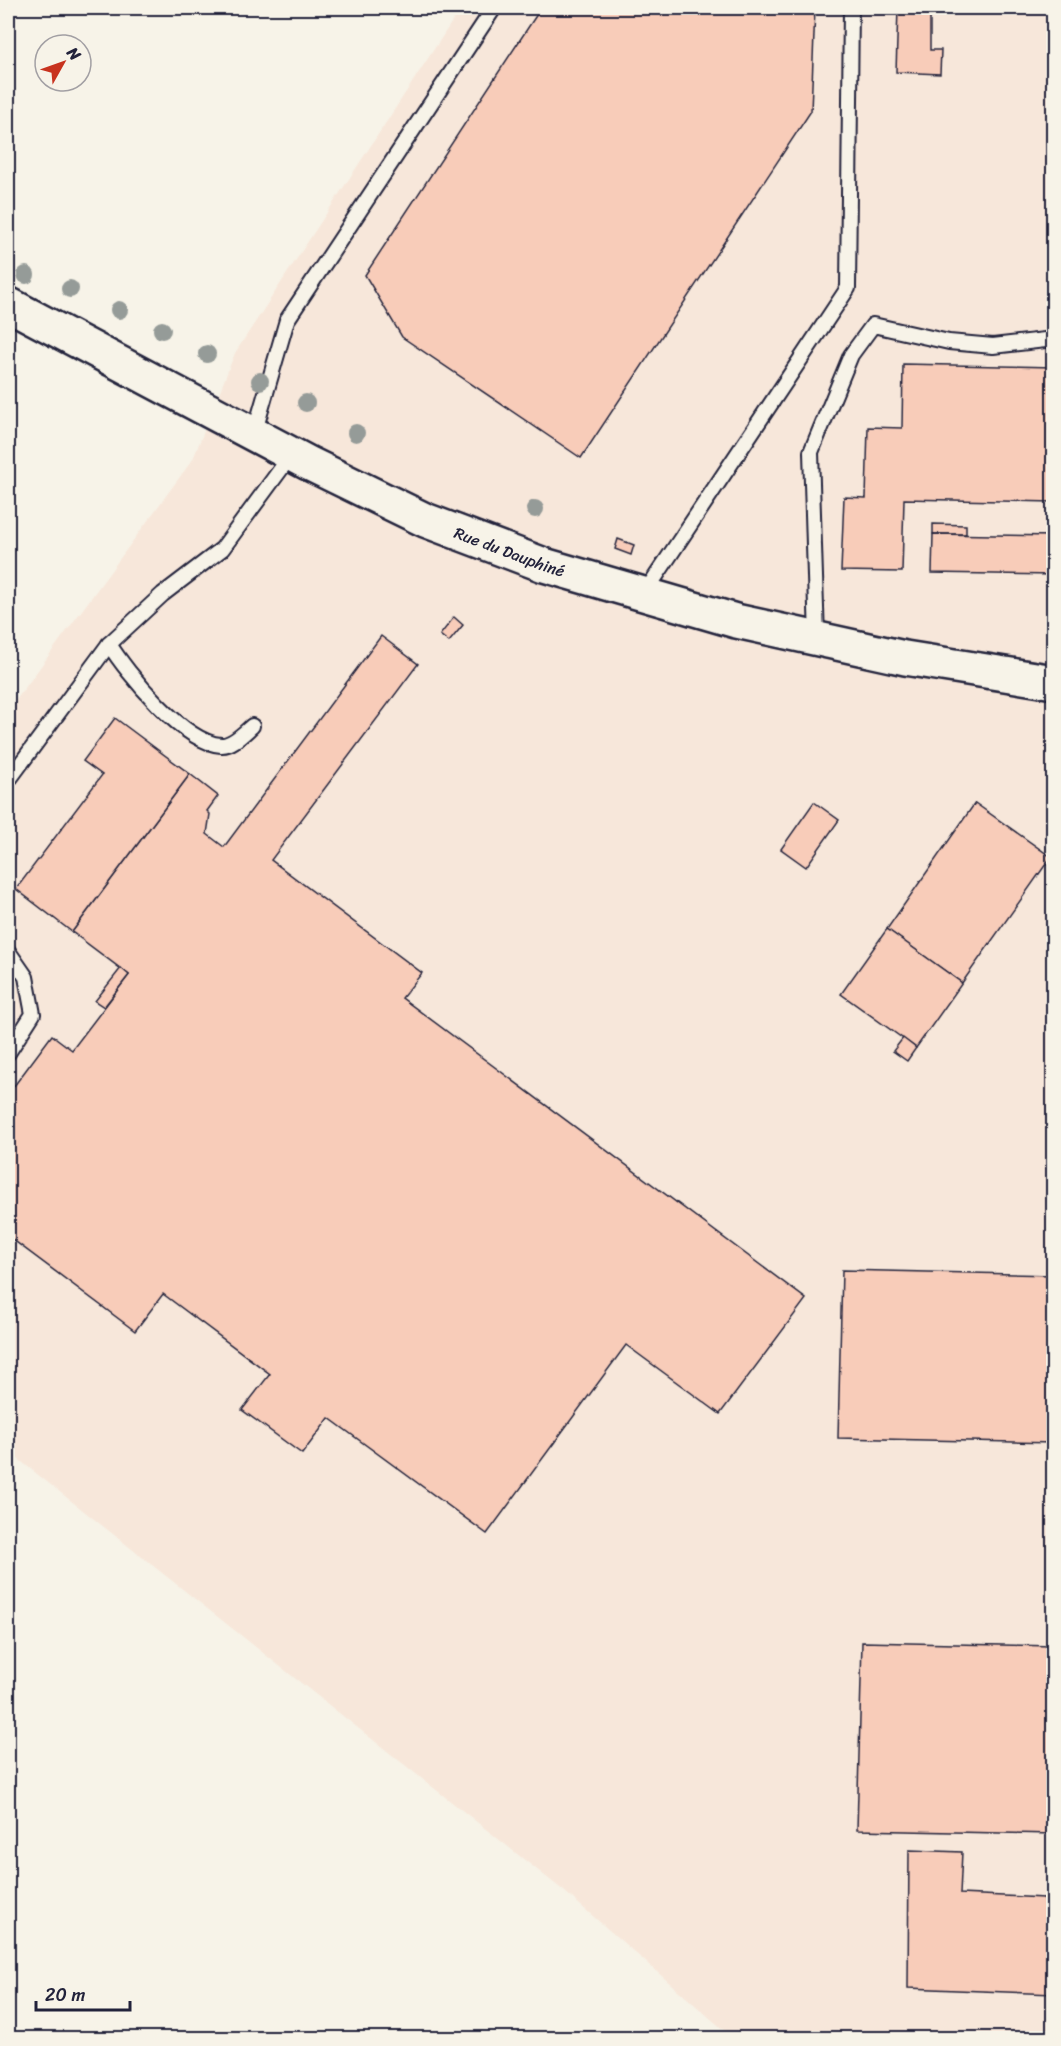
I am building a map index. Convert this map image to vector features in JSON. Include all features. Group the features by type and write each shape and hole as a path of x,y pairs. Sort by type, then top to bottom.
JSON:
{"main road":[{"name":"Rue du Dauphiné","path":"8,304 292,454 425,520 544,565 736,621 905,658 1053,682"}],"lane":[{"path":"254,434 287,320 494,8"},
{"path":"644,594 848,288 851,8"},
{"path":"817,639 811,452 851,355 873,325 949,342 982,345 1053,339"},
{"path":"8,781 109,644 163,594 222,549 292,454"},
{"path":"109,644 125,671 158,706 195,734 221,745 233,741 252,726"},
{"path":"8,951 26,977 33,1014 8,1053"}],"shaded area":[{"path":"461,8 1053,8 1053,2038 733,2038 564,1891 8,1451 8,711 193,459 235,353"}],"building":[{"path":"541,8 815,8 811,111 581,458 402,337 365,275"},
{"path":"898,8 930,8 930,50 941,50 940,74 896,72"},
{"path":"1051,8 1054,8 1054,90 1049,89"},
{"path":"903,364 1054,367 1054,502 904,499 902,572 841,571 844,497 866,498 868,427 902,428"},
{"path":"933,524 966,525 966,534 933,534"},
{"path":"933,534 1054,536 1054,575 932,573"},
{"path":"618,539 634,545 631,555 615,549"},
{"path":"454,617 463,625 449,642 440,635"},
{"path":"381,636 418,664 271,860 422,973 402,998 806,1299 720,1414 626,1345 487,1534 329,1418 302,1454 242,1410 270,1374 163,1294 135,1331 8,1236 8,1094 52,1035 72,1050 129,975 72,932 190,774 218,796 207,811 210,814 207,834 224,847"},
{"path":"115,718 190,774 72,932 16,889 102,775 83,761"},
{"path":"814,802 839,820 806,867 781,849"},
{"path":"975,803 1051,857 962,983 887,929"},
{"path":"887,929 962,983 916,1048 841,994"},
{"path":"121,968 129,975 104,1007 95,1001"},
{"path":"903,1038 916,1048 907,1061 893,1051"},
{"path":"842,1270 1054,1275 1054,1443 838,1438"},
{"path":"862,1642 1054,1646 1054,1834 857,1830"},
{"path":"909,1850 962,1852 960,1894 1044,1898 1047,1915 1054,1915 1054,1994 908,1988"}]}
